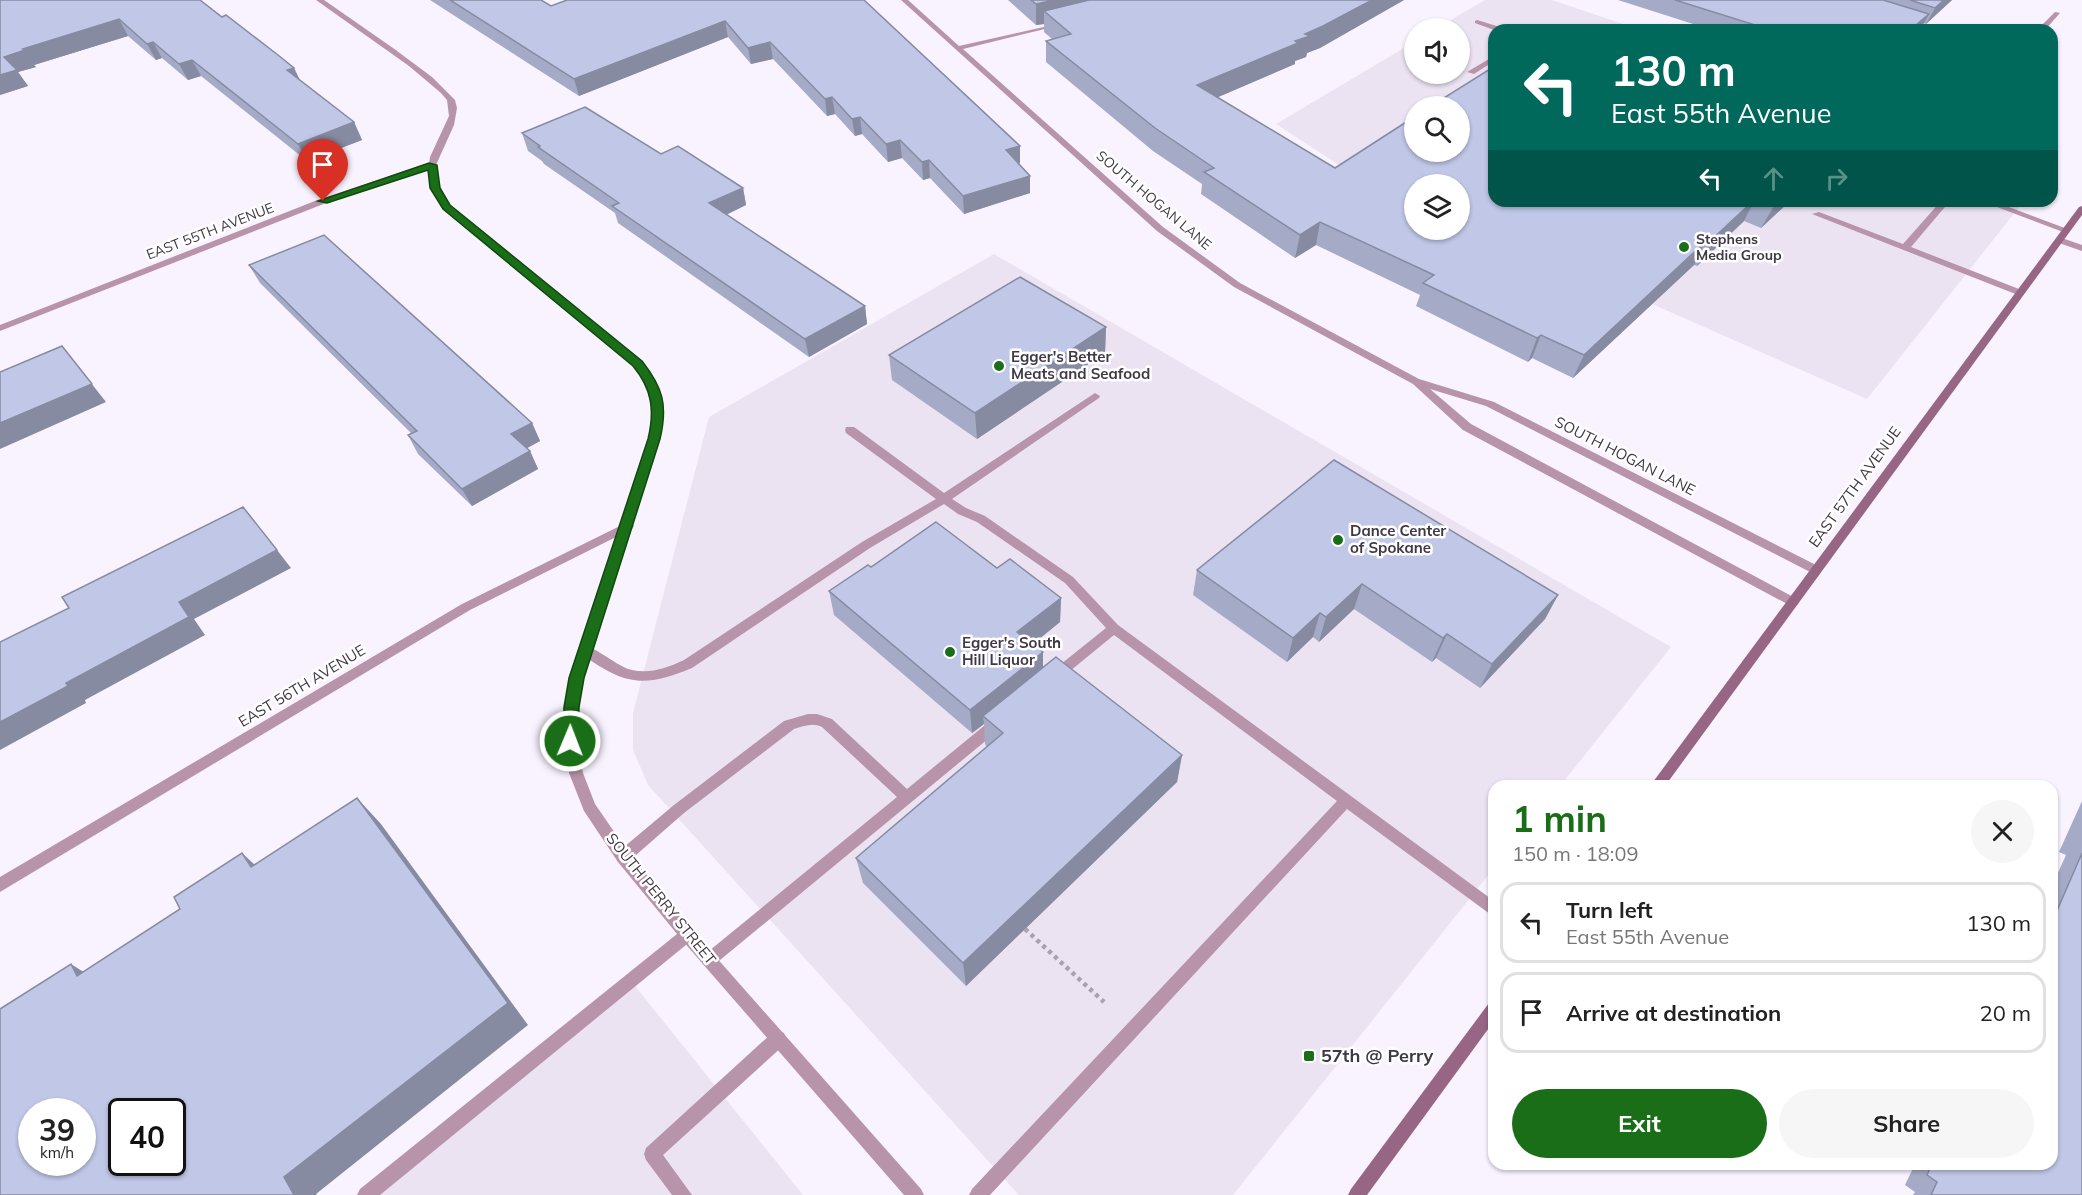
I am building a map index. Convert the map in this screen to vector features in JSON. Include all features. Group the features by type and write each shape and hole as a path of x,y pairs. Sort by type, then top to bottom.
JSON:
{"main road":[{"name":"EAST 57TH AVENUE","path":"1661,780 2082,209"},
{"path":"1357,1195 1488,1016"}],"street":[{"path":"319,0 426,77 451,100 453,118 432,165"},
{"name":"SOUTH HOGAN LANE","path":"904,0 1160,229 1195,257 1237,285 1415,381 1491,404 1816,570"},
{"path":"2047,24 2057,13"},
{"path":"1901,20 1914,24"},
{"path":"958,48 1070,22"},
{"path":"1477,22 1488,26"},
{"path":"1471,72 1488,62"},
{"name":"EAST 55TH AVENUE","path":"0,328 323,201 432,165"},
{"name":"SOUTH PERRY STREET","path":"432,165 435,188 446,207 638,363 649,378 657,395 659,418 628,526 585,650 571,707 570,741 576,773 589,807 624,857 708,960 915,1195"},
{"path":"1905,248 1941,207"},
{"path":"2002,207 2066,230"},
{"path":"1816,214 2021,293"},
{"path":"2059,240 2082,248"},
{"name":"SOUTH HOGAN LANE","path":"1415,381 1467,427 1793,602"},
{"path":"585,650 609,668 627,676 666,675 688,664 866,545 944,499 1095,396"},
{"path":"850,430 944,499 962,511 981,519 1069,580 1114,628 1488,906"},
{"name":"EAST 56TH AVENUE","path":"0,885 466,607 628,526"},
{"path":"1042,687 1114,628"},
{"path":"708,960 1005,716"},
{"path":"624,857 679,808 789,725 809,718 818,718 827,723 906,797"},
{"path":"978,1195 1346,801"},
{"path":"366,1195 687,935"},
{"path":"683,1195 652,1154 778,1039"}],"path":[{"path":"1025,929 1133,1029"}],"shaded area":[{"path":"1485,0 1552,0 1623,24 1488,24 1488,207 2019,207 1867,399 1470,223 1470,174 1404,174 1404,182 1345,169 1276,124 1404,48 1404,84 1470,84 1470,18 1454,18"},
{"path":"994,254 1671,647 1565,780 1488,780 1488,876 1233,1195 1019,1195 648,785 633,750 633,713 709,417"},
{"path":"631,981 803,1195 367,1195"}],"building":[{"path":"0,0 200,0 222,17 226,15 278,55 294,68 287,70 354,122 298,144 192,60 179,64 153,42 147,44 119,19 4,57 17,70 0,75"},
{"path":"450,0 541,0 551,6 567,0 864,0 1020,146 1006,150 1030,176 963,196 929,160 922,162 900,140 886,144 860,117 852,119 832,97 825,99 770,42 748,48 725,21 574,79"},
{"path":"1031,0 1055,0 1036,4"},
{"path":"1089,0 1372,0 1305,34 1310,36 1295,41 1298,43 1197,85 1335,168 1404,123 1404,162 1470,162 1470,96 1447,96 1466,84 1470,84 1470,82 1488,70 1488,207 1747,207 1708,243 1705,242 1584,355 1541,335 1537,338 1423,283 1434,275 1320,222 1300,235 1204,172 1214,168 1155,128 1046,41 1071,34 1044,11"},
{"path":"1675,0 1883,0 1929,14 1917,24 1752,24"},
{"path":"1910,0 1944,0 1935,8"},
{"path":"585,107 661,154 678,146 743,188 709,203 865,306 805,339 612,206 619,203 538,147 540,146 522,133"},
{"path":"324,235 532,423 511,434 530,451 462,489 408,435 417,431 249,265"},
{"name":"Egger's Better Meats and Seafood","path":"1020,277 1106,327 975,413 889,355"},
{"path":"62,346 92,384 0,423 0,372"},
{"name":"Dance Center of Spokane","path":"1334,460 1558,595 1492,664 1447,634 1443,638 1362,584 1326,617 1320,613 1293,638 1197,570"},
{"path":"243,507 277,550 179,602 189,617 66,683 68,686 0,722 0,642 69,608 62,597"},
{"name":"Egger's South Hill Liquor","path":"936,522 997,568 1010,559 1061,598 1017,632 1043,652 970,710 829,591 868,565 871,567"},
{"path":"1056,657 1182,755 963,963 856,858 1003,733 983,716"},
{"path":"357,798 508,1003 284,1177 294,1195 0,1195 0,1009 71,964 77,976 180,909 174,897 242,853 251,867"},
{"path":"2082,853 2082,1195 1931,1195 1937,1182 1927,1175 1929,1170 2058,1170 2058,908"}],"place":[{"name":"Stephens Media Group","path":"1684,247"},
{"name":"Egger's Better Meats and Seafood","path":"999,366"},
{"name":"Dance Center of Spokane","path":"1338,540"},
{"name":"Egger's South Hill Liquor","path":"950,652"},
{"name":"57th @ Perry","path":"1309,1056"}],"route":[{"path":"323,201 432,165 435,188 446,207 638,363 649,378 657,395 659,418 654,439 628,526 576,678 571,707 570,741"}]}
